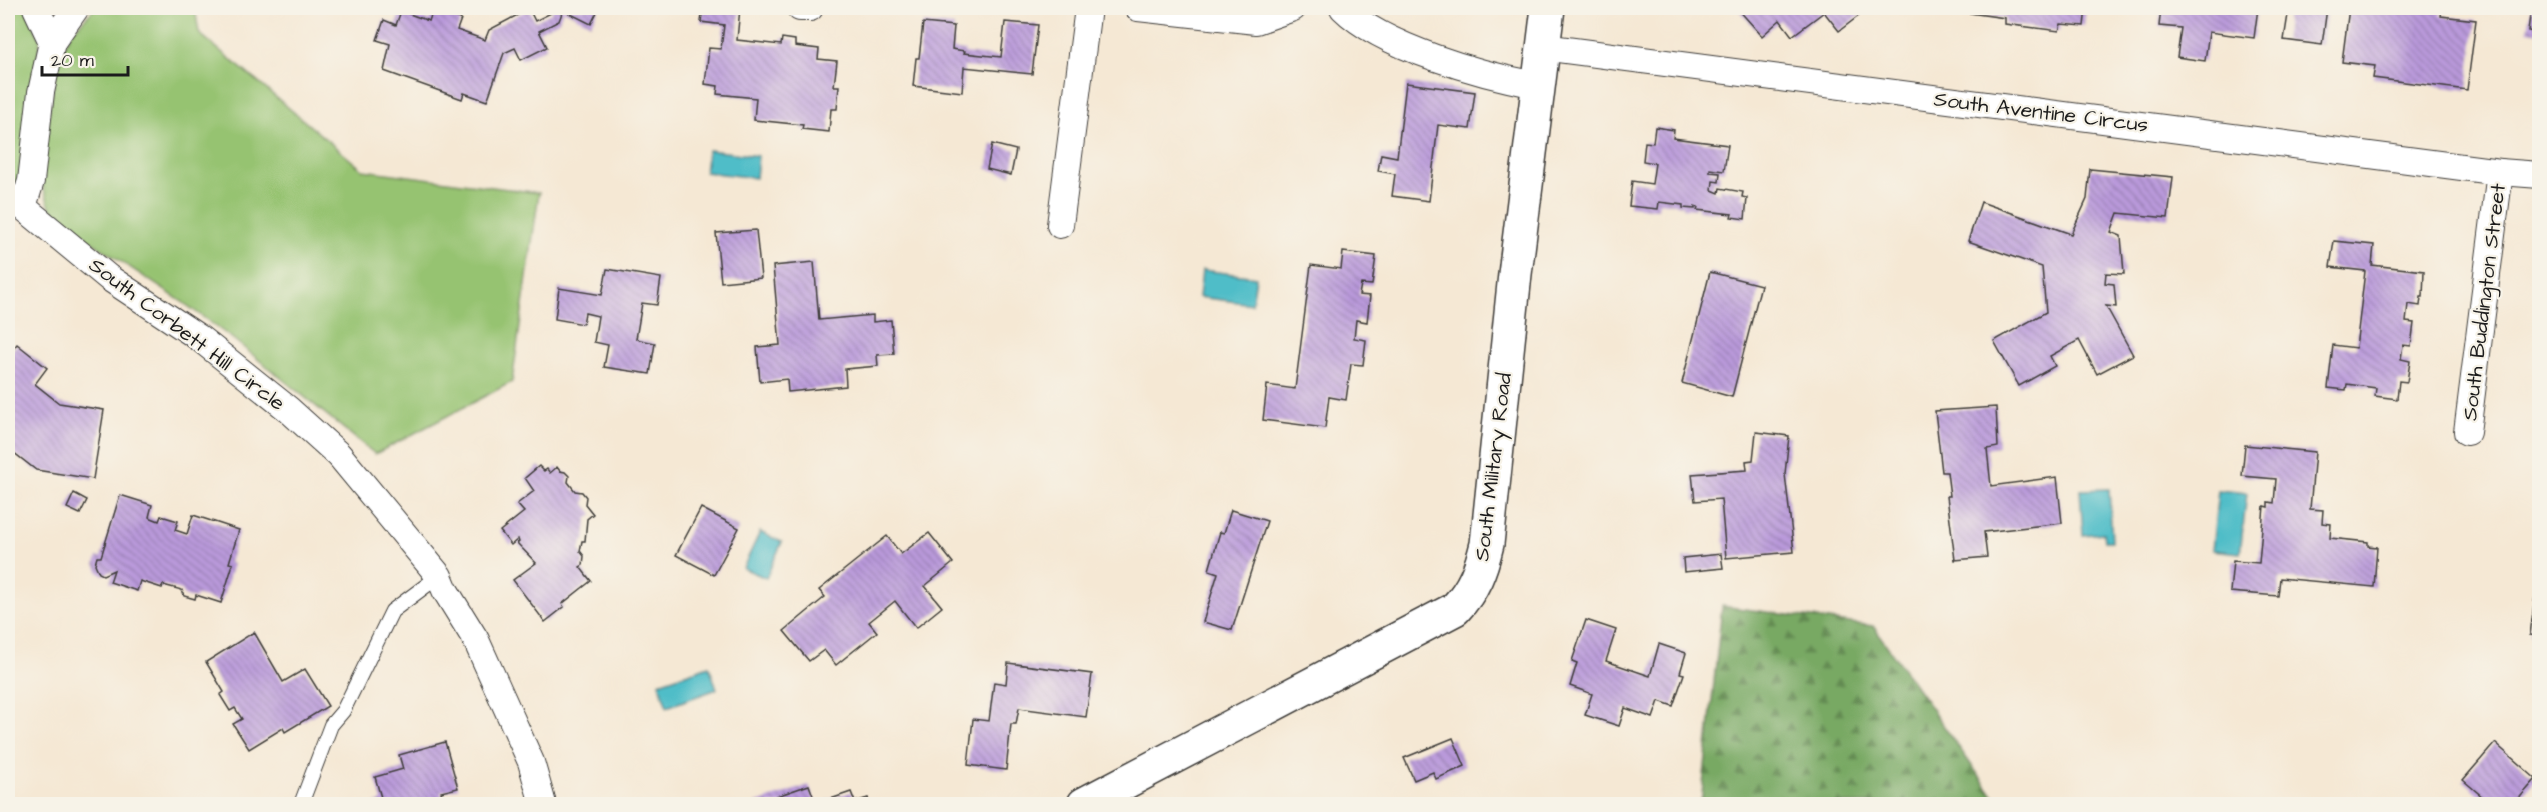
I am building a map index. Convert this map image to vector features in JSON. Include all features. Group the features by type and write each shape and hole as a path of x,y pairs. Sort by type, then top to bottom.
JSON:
{"street":[{"path":"36,8 52,42"},
{"name":"South Corbett Hill Circle","path":"76,8 52,42 41,92 31,181 15,202 109,278 198,337 288,409 339,455 439,576 481,651 531,762 543,804"},
{"path":"800,8 810,8"},
{"path":"1060,225 1088,8"},
{"path":"1138,8 1256,21 1293,8"},
{"path":"1343,8 1353,18 1392,41 1502,79 1537,85"},
{"name":"South Military Road","path":"1084,804 1455,609 1468,595 1476,580 1487,544 1537,85 1548,8"},
{"name":"South Aventine Circus","path":"1543,47 2500,172 2540,175"},
{"name":"South Buddington Street","path":"2468,432 2500,172"}],"lane":[{"path":"301,804 331,725 343,711 392,611 439,576"}],"green space":[{"path":"8,8 26,8 40,40 19,182 15,181 8,172"},
{"path":"95,8 195,8 199,33 363,170 539,193 512,382 375,454 233,339 181,301 63,223 50,207 43,187 40,165 58,59 71,33"},
{"path":"1722,606 1873,626 1999,804 1701,804"}],"water":[{"path":"708,150 758,156 756,178 705,172"},
{"path":"1202,270 1256,277 1252,304 1199,297"},
{"path":"2109,489 2112,541 2104,541 2103,533 2083,535 2080,490"},
{"path":"2218,490 2247,493 2240,553 2212,550"},
{"path":"760,532 782,542 766,578 743,568"},
{"path":"709,666 717,689 667,707 659,683"}],"building":[{"path":"553,8 599,8 591,24 563,10 559,21 539,31 547,47 521,60 515,48 504,53 487,101 464,93 462,99 384,71 390,44 377,40 384,20 396,25 401,11 429,21 433,10 461,19 457,30 485,40 489,30 529,9 535,21 551,13"},
{"path":"703,8 740,8 737,40 781,45 782,38 795,40 795,46 819,49 818,59 837,61 834,86 839,86 837,109 831,109 829,132 802,129 803,125 754,120 756,98 717,94 718,86 705,84 709,48 721,49 724,25 701,22"},
{"path":"1737,8 1869,8 1839,31 1824,12 1792,36 1780,20 1762,36"},
{"path":"1934,8 2086,8 2084,26 2061,24 2059,31 2005,24 2005,18"},
{"path":"2161,8 2258,8 2254,38 2209,32 2205,61 2177,57 2181,28 2159,26"},
{"path":"2289,8 2327,8 2322,45 2284,40"},
{"path":"2349,8 2377,8 2409,12 2409,8 2442,8 2441,16 2476,20 2467,90 2373,78 2375,66 2342,62"},
{"path":"2531,8 2540,8 2540,33 2528,31"},
{"path":"1005,22 1038,25 1032,74 964,67 962,92 913,86 923,23 954,26 952,49 965,51 964,53 1001,57"},
{"path":"1406,83 1475,92 1470,129 1438,125 1429,201 1392,196 1395,174 1378,171 1381,154 1397,157"},
{"path":"1655,127 1674,130 1673,138 1728,145 1724,171 1710,169 1710,172 1720,173 1719,182 1713,181 1712,190 1719,193 1720,188 1743,192 1742,197 1747,198 1745,219 1731,217 1732,214 1697,210 1698,207 1695,206 1695,209 1683,208 1683,205 1659,202 1658,209 1629,206 1632,181 1652,184 1655,163 1643,161 1645,142 1653,143"},
{"path":"992,144 1016,150 1011,175 987,169"},
{"path":"2090,169 2173,177 2168,218 2118,213 2111,232 2121,236 2124,274 2106,273 2105,283 2114,284 2116,307 2106,306 2133,355 2097,374 2079,340 2050,356 2055,366 2019,386 1994,341 2046,312 2042,267 1968,241 1981,202 2071,234 2087,199"},
{"path":"756,230 761,278 721,282 716,233"},
{"path":"2334,241 2374,245 2372,265 2424,271 2423,297 2421,297 2420,306 2408,304 2406,322 2414,323 2411,346 2403,345 2401,359 2410,361 2407,382 2399,381 2397,399 2375,396 2376,388 2347,384 2346,390 2328,388 2333,345 2356,348 2365,271 2330,267"},
{"path":"1343,252 1376,256 1372,285 1361,284 1359,295 1370,296 1367,322 1356,320 1354,338 1366,340 1363,365 1351,364 1346,400 1329,397 1325,428 1263,420 1267,385 1295,389 1311,265 1341,269"},
{"path":"814,262 819,320 873,315 873,322 891,320 894,354 877,355 878,366 845,369 846,386 788,392 787,379 760,382 757,347 780,345 773,266"},
{"path":"607,269 661,278 657,305 642,303 636,339 655,343 650,374 604,367 608,345 594,342 598,316 585,313 583,324 555,319 559,288 602,295"},
{"path":"1710,272 1761,285 1732,397 1682,383"},
{"path":"17,344 47,368 35,384 59,403 104,410 93,479 36,470 9,449 8,451 8,355"},
{"path":"1996,407 1998,447 1987,449 1991,486 2057,477 2062,523 1984,532 1987,557 1955,560 1947,496 1950,496 1947,472 1942,472 1935,411"},
{"path":"1756,432 1789,436 1785,474 1794,552 1726,558 1721,499 1695,501 1692,474 1747,470 1746,461 1753,460"},
{"path":"2245,445 2315,452 2310,509 2323,510 2322,523 2331,524 2330,538 2368,542 2368,546 2377,547 2374,587 2280,578 2278,596 2230,592 2233,561 2259,563 2264,506 2268,507 2268,502 2274,503 2276,479 2242,476"},
{"path":"539,466 550,473 557,467 560,471 565,472 569,476 568,482 575,491 582,492 586,497 585,504 593,514 587,519 585,541 582,541 580,551 584,556 583,565 580,567 591,581 562,604 564,607 545,622 513,580 536,563 517,543 518,539 511,545 500,531 524,512 517,504 534,491 525,478"},
{"path":"74,493 87,500 80,514 67,508"},
{"path":"120,495 152,505 149,517 159,521 161,516 178,521 175,530 187,534 193,515 239,530 229,563 233,564 221,603 196,595 195,599 184,596 182,590 163,585 162,588 140,581 137,591 110,582 114,570 103,575 99,573 95,564 97,557 101,557"},
{"path":"701,508 739,528 714,575 676,555"},
{"path":"1231,510 1267,521 1232,630 1203,622 1218,573 1209,570 1220,532 1224,533"},
{"path":"929,533 953,563 925,586 942,607 916,628 895,601 869,622 877,632 836,665 824,650 809,661 784,631 825,597 819,590 887,536 901,554"},
{"path":"1721,554 1723,568 1684,572 1683,558"},
{"path":"2538,572 2540,572 2540,636 2530,635"},
{"path":"1586,620 1616,630 1606,661 1650,676 1659,644 1686,653 1680,673 1684,674 1673,706 1659,701 1653,718 1625,708 1619,726 1585,715 1592,694 1570,686 1577,663 1572,661"},
{"path":"254,632 283,682 305,669 328,706 285,732 283,728 249,749 233,724 242,719 235,708 230,711 220,695 224,692 206,662"},
{"path":"2538,643 2540,643 2540,658 2536,658"},
{"path":"1008,663 1092,674 1086,717 1019,708 1016,724 1011,724 1006,770 968,765 973,719 989,721 994,682 1006,684"},
{"path":"1453,738 1465,766 1436,779 1433,772 1414,780 1404,758"},
{"path":"445,742 458,788 441,792 444,804 373,804 382,801 375,777 403,769 399,755"},
{"path":"2495,743 2536,779 2514,804 2491,804 2463,780"},
{"path":"809,785 816,804 754,804"},
{"path":"851,792 855,802 868,798 870,804 816,804"}]}
